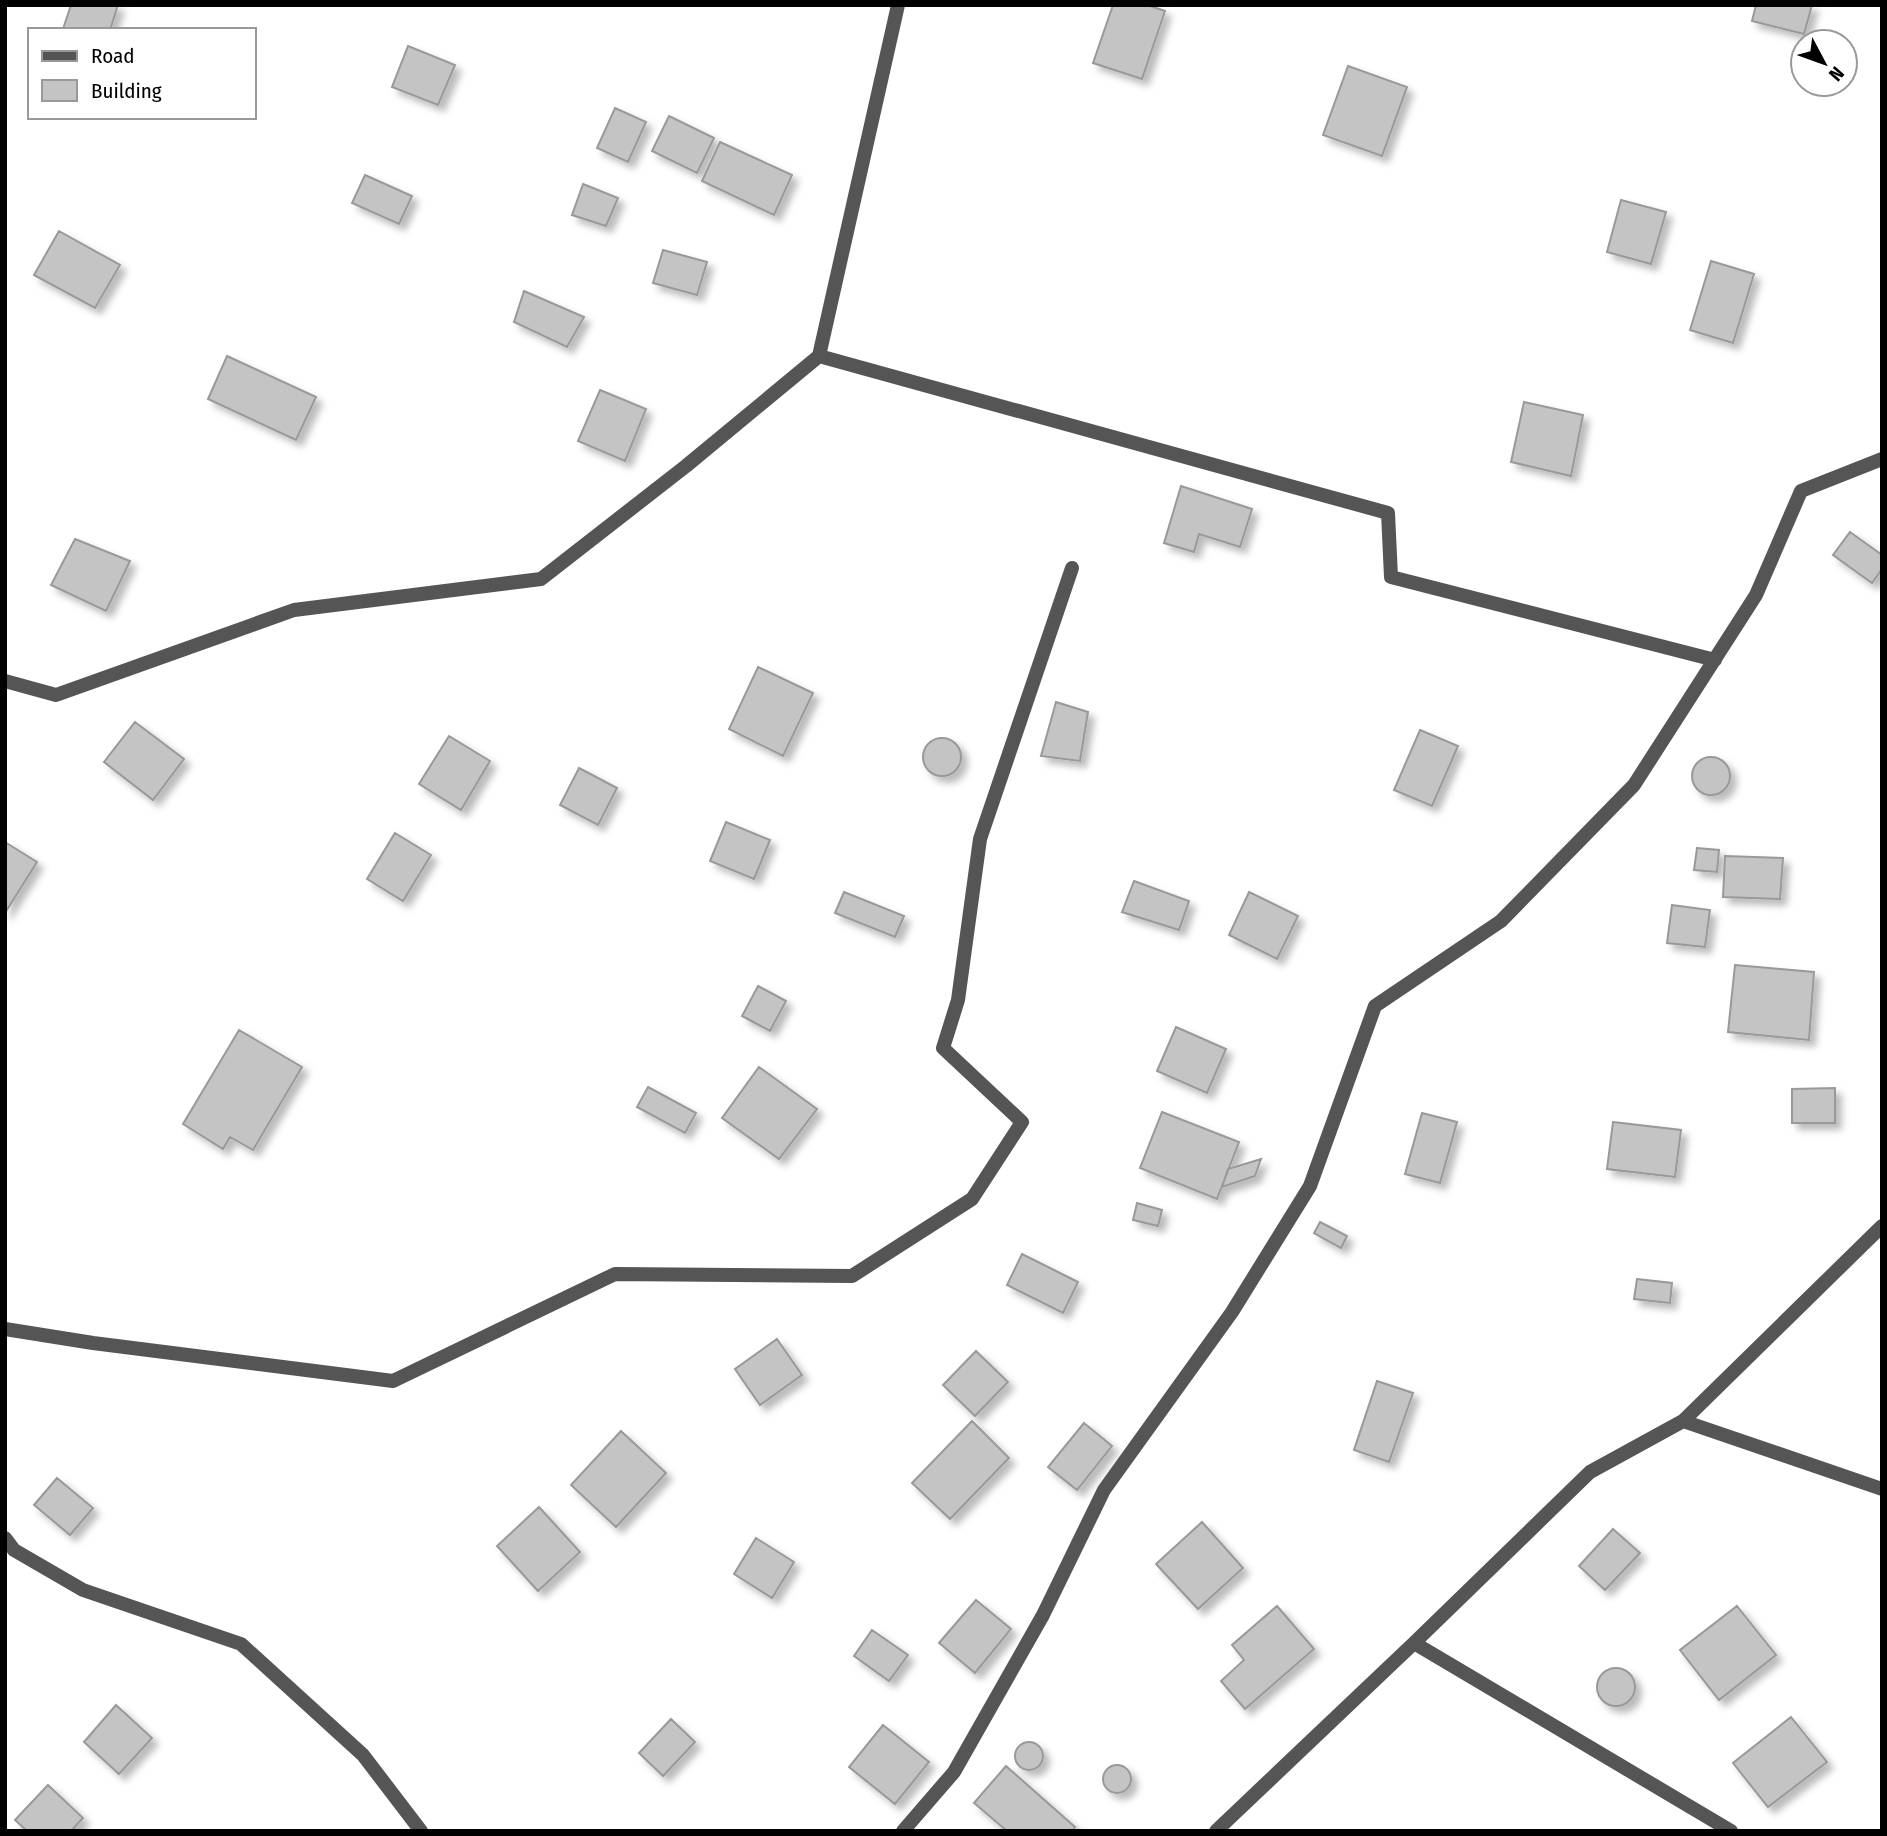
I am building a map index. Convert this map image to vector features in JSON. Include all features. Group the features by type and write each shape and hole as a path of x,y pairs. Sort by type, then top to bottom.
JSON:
{"street":[{"path":"5,681 56,695 294,610 541,579 686,466 819,356 898,5"},
{"path":"819,356 1388,513 1391,577 1715,660"},
{"path":"903,1831 954,1772 1043,1615 1104,1490 1232,1312 1310,1186 1375,1006 1501,921 1634,785 1756,595 1801,491 1882,459"},
{"path":"5,1329 93,1343 393,1381 615,1274 852,1276 972,1199 1022,1122 943,1048 958,1000 980,839 1072,568"},
{"path":"1216,1831 1590,1472 1683,1421 1882,1226"},
{"path":"1683,1421 1882,1489"},
{"path":"5,1538 14,1550 83,1590 241,1644 363,1755 421,1831"},
{"path":"1414,1643 1731,1831"}],"building":[{"path":"71,5 118,5 111,28 63,28"},
{"path":"1113,5 1147,5 1165,11 1142,79 1093,63"},
{"path":"1756,5 1812,5 1806,28 1789,28 1789,30 1752,21"},
{"path":"408,46 455,65 438,105 392,87"},
{"path":"1348,66 1407,87 1382,156 1323,135"},
{"path":"615,108 646,122 628,162 597,148"},
{"path":"669,116 714,138 697,173 652,151"},
{"path":"720,142 792,175 774,215 702,181"},
{"path":"365,175 412,196 399,224 352,203"},
{"path":"583,184 618,198 606,226 572,215"},
{"path":"1621,200 1666,212 1651,264 1607,252"},
{"path":"59,231 120,265 95,308 34,275"},
{"path":"663,250 707,262 697,295 653,283"},
{"path":"1711,261 1754,274 1733,343 1690,330"},
{"path":"524,291 584,317 567,347 514,322"},
{"path":"227,356 316,397 296,440 208,399"},
{"path":"600,390 646,409 625,461 578,441"},
{"path":"1524,402 1583,415 1571,476 1511,462"},
{"path":"1181,486 1252,509 1240,547 1199,534 1194,552 1164,543"},
{"path":"1850,532 1882,555 1882,569 1872,583 1833,555"},
{"path":"75,539 130,561 106,611 51,585"},
{"path":"758,667 813,693 783,756 729,729"},
{"path":"1056,702 1088,712 1080,761 1041,756"},
{"path":"135,722 184,759 153,800 104,762"},
{"path":"1420,730 1458,746 1432,806 1394,790"},
{"path":"449,736 490,761 461,810 419,784"},
{"path":"942,738 955,744 961,757 955,770 942,776 929,770 923,757 929,744"},
{"path":"1711,757 1724,763 1730,776 1724,789 1711,795 1698,789 1692,776 1698,763"},
{"path":"579,768 617,788 598,825 560,805"},
{"path":"726,822 770,840 754,879 710,861"},
{"path":"395,833 431,855 403,901 367,879"},
{"path":"5,842 37,862 5,913"},
{"path":"1697,848 1719,850 1717,872 1694,870"},
{"path":"1725,856 1783,858 1780,899 1723,897"},
{"path":"1134,881 1189,901 1179,930 1122,912"},
{"path":"844,892 904,916 895,937 835,913"},
{"path":"1249,892 1298,916 1277,959 1229,935"},
{"path":"1672,905 1710,910 1705,947 1667,943"},
{"path":"1735,965 1814,972 1809,1040 1728,1032"},
{"path":"758,986 786,1001 770,1031 742,1016"},
{"path":"1176,1027 1226,1049 1207,1093 1157,1071"},
{"path":"239,1030 302,1067 253,1150 230,1137 223,1149 183,1124"},
{"path":"759,1067 817,1109 779,1159 722,1118"},
{"path":"648,1087 696,1113 685,1133 637,1107"},
{"path":"1835,1088 1835,1123 1792,1123 1792,1089"},
{"path":"1162,1112 1239,1142 1217,1199 1140,1168"},
{"path":"1422,1113 1457,1122 1440,1183 1405,1174"},
{"path":"1613,1122 1681,1130 1675,1177 1607,1169"},
{"path":"1261,1159 1255,1176 1222,1187 1228,1169"},
{"path":"1137,1203 1162,1210 1158,1226 1133,1220"},
{"path":"1320,1222 1347,1236 1341,1248 1314,1233"},
{"path":"1022,1254 1078,1282 1063,1313 1007,1285"},
{"path":"1637,1279 1672,1283 1670,1303 1634,1299"},
{"path":"777,1339 802,1375 760,1405 735,1369"},
{"path":"976,1351 1008,1382 975,1416 943,1385"},
{"path":"1377,1381 1413,1393 1389,1462 1354,1450"},
{"path":"972,1421 1009,1458 950,1519 912,1483"},
{"path":"1084,1423 1112,1446 1077,1490 1048,1467"},
{"path":"621,1431 666,1473 616,1527 571,1485"},
{"path":"57,1478 93,1508 70,1535 34,1505"},
{"path":"539,1507 580,1552 538,1591 497,1546"},
{"path":"1202,1522 1243,1568 1198,1609 1156,1564"},
{"path":"1613,1529 1640,1553 1605,1590 1579,1566"},
{"path":"756,1538 794,1562 772,1598 734,1574"},
{"path":"976,1600 1011,1629 975,1673 939,1643"},
{"path":"1277,1606 1314,1649 1245,1709 1221,1681 1244,1660 1232,1645"},
{"path":"1737,1606 1776,1655 1719,1700 1680,1650"},
{"path":"872,1630 908,1655 889,1681 854,1656"},
{"path":"1616,1668 1629,1674 1635,1687 1629,1700 1616,1706 1603,1700 1597,1687 1603,1674"},
{"path":"116,1705 152,1738 119,1774 84,1742"},
{"path":"1791,1717 1827,1762 1768,1807 1733,1763"},
{"path":"671,1719 695,1742 663,1776 639,1753"},
{"path":"883,1725 929,1762 895,1804 849,1767"},
{"path":"1029,1742 1039,1746 1043,1756 1039,1766 1029,1770 1019,1766 1015,1756 1019,1746"},
{"path":"1117,1765 1127,1769 1131,1779 1127,1789 1117,1793 1107,1789 1103,1779 1107,1769"},
{"path":"1006,1766 1075,1827 1072,1831 1007,1831 974,1803"},
{"path":"48,1785 83,1818 71,1831 27,1831 15,1820"}]}
